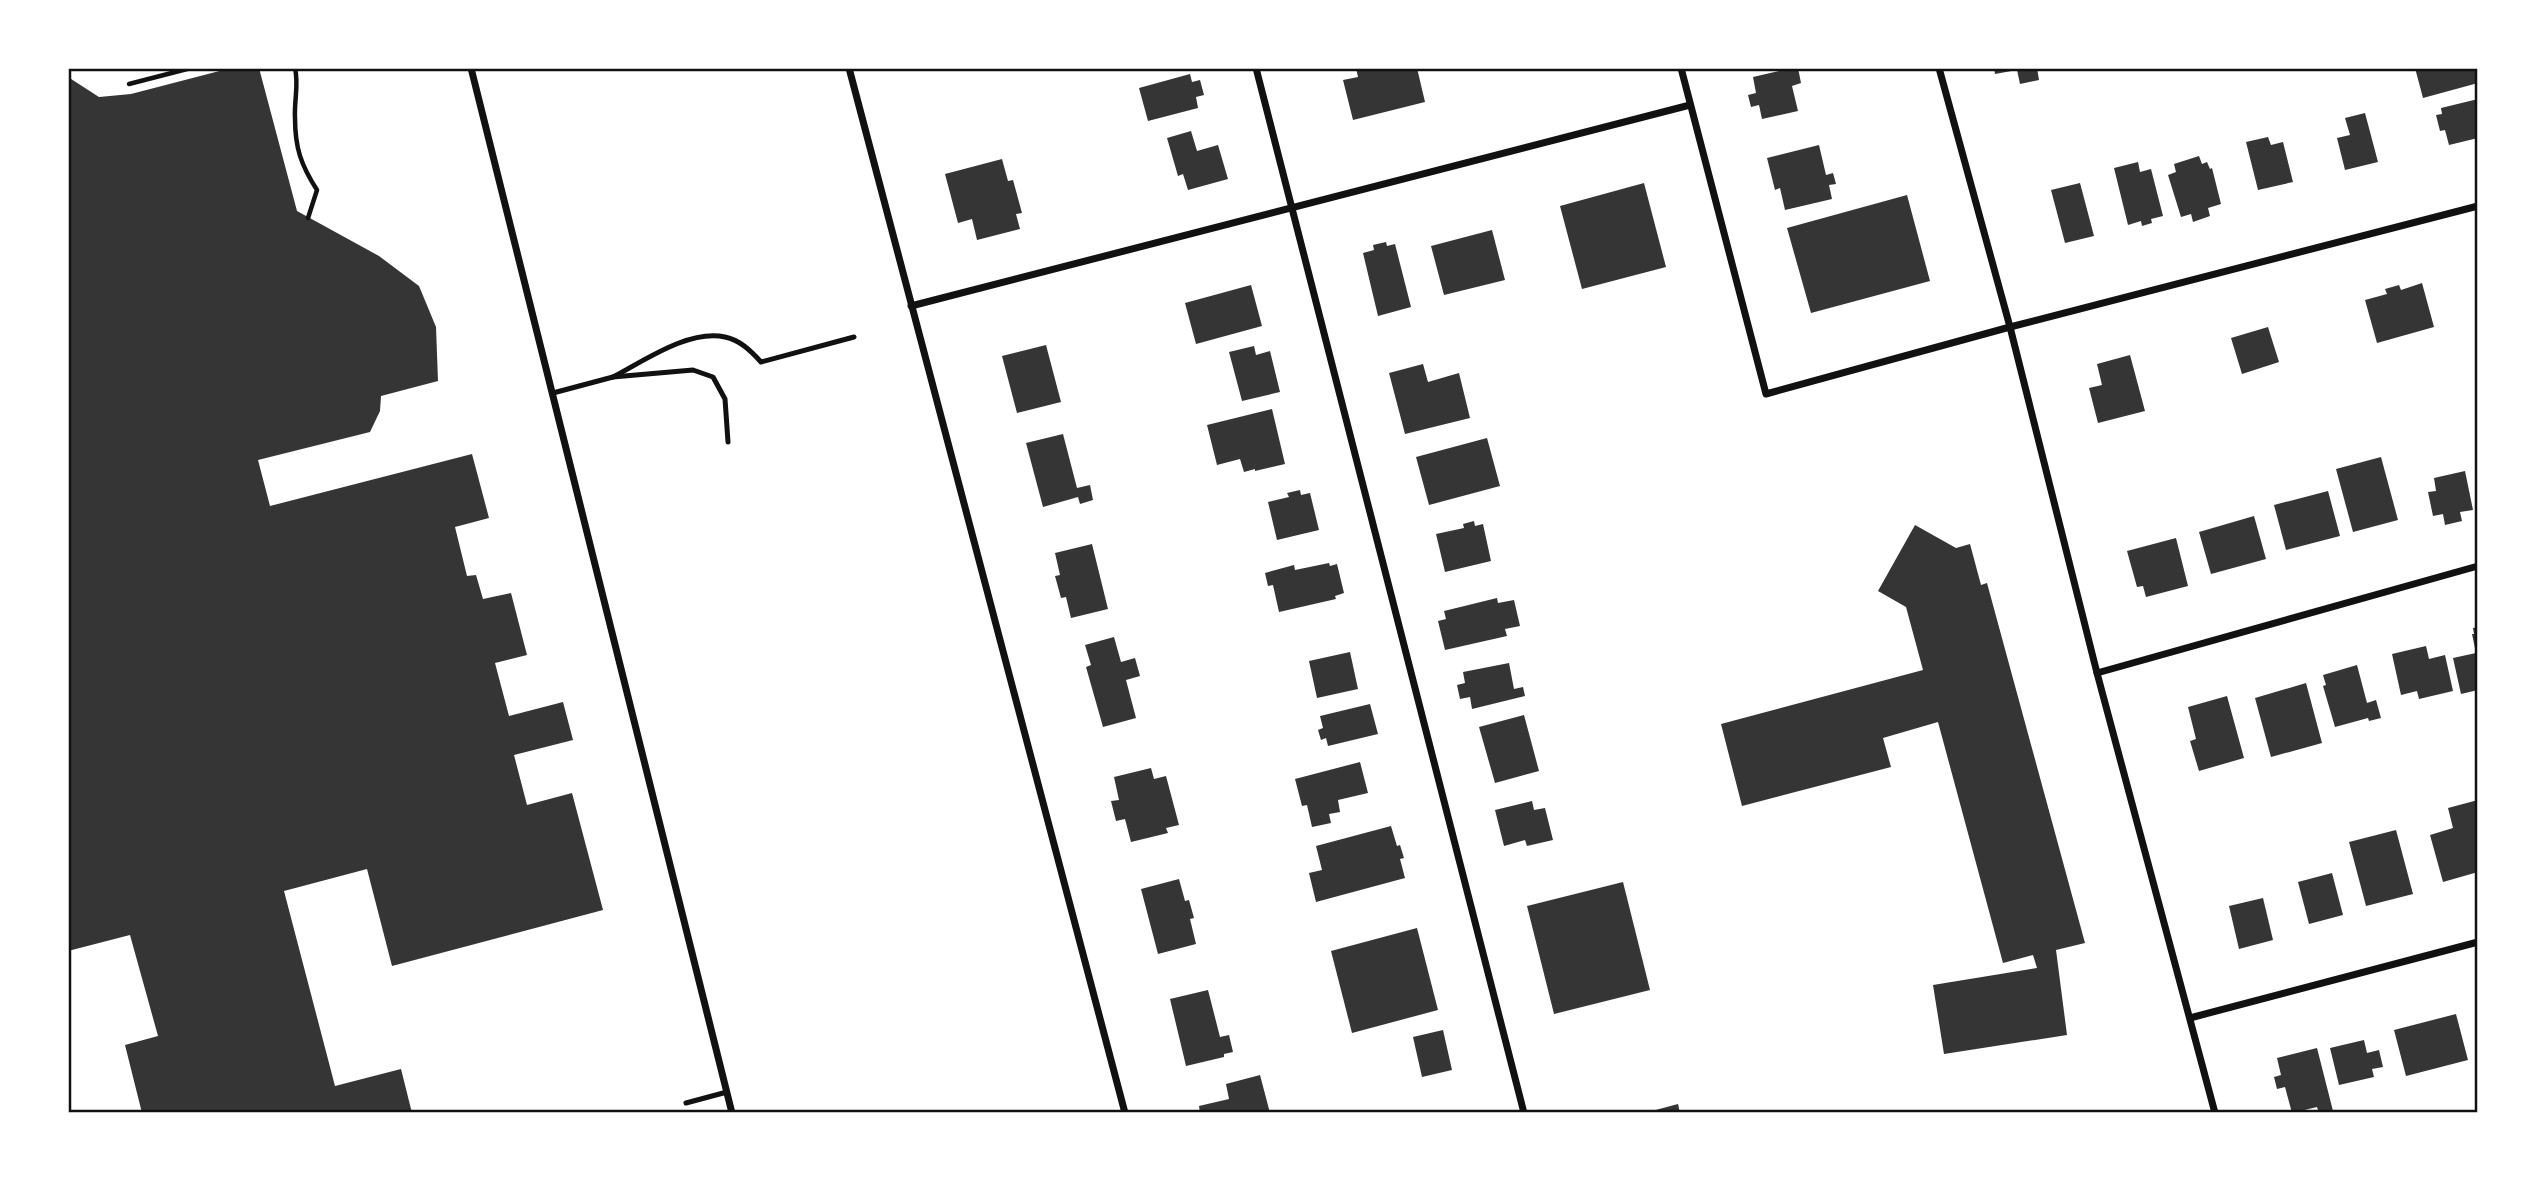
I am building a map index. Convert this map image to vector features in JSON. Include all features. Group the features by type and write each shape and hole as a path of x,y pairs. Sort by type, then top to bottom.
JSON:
{"street":[{"path":"471,68 732,1113"},
{"path":"849,68 1125,1113"},
{"path":"1256,68 1524,1113"},
{"path":"1681,68 1766,394 2010,327 2478,206"},
{"path":"1939,68 2010,327 2097,673 2215,1113"},
{"path":"911,306 1690,105"},
{"path":"2097,673 2478,566"},
{"path":"2190,1018 2478,942"}],"lane":[{"path":"613,377 686,340 707,336 726,337 746,347 761,362 855,337"},
{"path":"553,393 613,377 693,370 713,377 725,399 728,442"},
{"path":"686,1103 727,1092"}],"path":[{"path":"129,84 191,68"},
{"path":"295,68 298,81 295,117 298,147 303,168 317,190 308,218"}],"building":[{"path":"231,68 259,68 297,211 379,256 419,286 436,327 438,381 381,396 380,411 370,432 258,460 270,506 472,454 489,518 455,527 467,576 476,575 483,599 511,593 527,655 495,663 509,716 563,702 573,740 514,755 527,805 572,793 603,910 392,966 367,869 284,891 335,1086 401,1069 412,1113 142,1113 125,1045 158,1036 130,935 68,951 68,77 99,97 131,94"},
{"path":"1356,68 1417,68 1425,102 1353,120 1343,80 1358,77"},
{"path":"1798,68 1801,83 1792,86 1798,111 1762,119 1759,105 1751,107 1748,95 1756,93 1753,77"},
{"path":"1994,68 2037,68 2039,80 2020,84 2017,70 1995,74"},
{"path":"2415,68 2478,68 2478,83 2423,98"},
{"path":"1190,74 1192,82 1200,80 1204,95 1196,97 1198,108 1148,121 1139,88"},
{"path":"2478,99 2478,138 2449,145 2445,130 2440,131 2436,115 2442,114 2441,108"},
{"path":"2365,113 2378,162 2345,170 2337,138 2350,135 2345,118"},
{"path":"1191,131 1197,151 1218,145 1228,179 1188,190 1183,174 1178,176 1167,138"},
{"path":"2268,137 2271,145 2283,142 2293,182 2258,190 2246,142"},
{"path":"1819,145 1826,175 1833,173 1836,184 1829,185 1832,199 1785,210 1780,188 1775,190 1767,158"},
{"path":"2199,156 2202,164 2207,162 2210,169 2212,168 2221,204 2208,208 2210,216 2193,222 2191,214 2181,217 2168,175 2176,172 2174,164"},
{"path":"1002,159 1008,181 1013,180 1022,213 1016,214 1020,229 977,240 972,219 958,223 945,174"},
{"path":"2138,162 2140,172 2151,169 2163,216 2151,219 2152,223 2142,226 2141,221 2128,225 2114,168"},
{"path":"1644,183 1666,267 1582,289 1560,206"},
{"path":"2080,183 2094,236 2065,243 2051,190"},
{"path":"1907,195 1930,281 1811,313 1787,228"},
{"path":"1492,230 1505,280 1444,295 1431,246"},
{"path":"1386,242 1387,246 1395,244 1411,307 1378,316 1363,253 1374,250 1373,245"},
{"path":"2422,283 2434,327 2377,343 2365,300 2387,294 2385,289 2399,285 2401,290"},
{"path":"1251,285 1262,326 1196,344 1185,303"},
{"path":"2268,327 2279,362 2242,374 2231,338"},
{"path":"1046,345 1061,402 1017,413 1002,356"},
{"path":"1254,346 1256,355 1270,351 1280,392 1242,401 1229,352"},
{"path":"2130,355 2145,411 2098,423 2089,388 2102,385 2097,364"},
{"path":"1423,364 1428,382 1459,373 1470,418 1405,434 1389,373"},
{"path":"1272,409 1285,464 1244,472 1240,459 1217,465 1207,425"},
{"path":"1063,434 1077,488 1090,485 1093,500 1080,504 1078,497 1043,507 1026,443"},
{"path":"1487,438 1500,486 1429,505 1416,457"},
{"path":"2381,457 2398,520 2353,532 2336,469"},
{"path":"2465,471 2473,510 2460,512 2462,521 2445,525 2443,514 2433,516 2428,492 2436,491 2434,478"},
{"path":"1300,490 1301,495 1310,493 1319,530 1277,540 1268,502 1289,497 1287,493"},
{"path":"2328,491 2340,536 2286,550 2274,505"},
{"path":"2254,516 2266,559 2211,574 2199,532"},
{"path":"1474,521 1475,526 1483,524 1491,561 1445,572 1436,534 1464,528 1463,524"},
{"path":"1915,525 1956,548 1970,544 1981,585 1987,583 2085,943 2056,950 2067,1035 1944,1054 1933,985 2037,968 2033,955 2003,963 1938,722 1883,738 1891,767 1742,806 1721,724 1923,670 1906,607 1878,591"},
{"path":"2176,538 2188,586 2146,597 2143,586 2137,587 2127,551"},
{"path":"1092,544 1108,609 1071,618 1066,597 1061,598 1055,576 1060,575 1055,553"},
{"path":"1329,563 1330,566 1337,564 1344,593 1335,596 1336,599 1279,612 1273,585 1268,586 1265,573 1294,565 1295,570"},
{"path":"1497,598 1498,603 1514,600 1520,626 1505,629 1507,636 1445,650 1438,621 1446,619 1444,611"},
{"path":"2478,627 2478,690 2461,694 2453,658 2476,653 2472,634 2473,628"},
{"path":"1114,637 1121,662 1135,658 1140,676 1126,680 1136,718 1103,727 1086,667 1091,665 1085,645"},
{"path":"2426,646 2429,659 2445,655 2453,691 2419,699 2417,691 2401,695 2392,654"},
{"path":"1350,652 1358,689 1317,698 1309,661"},
{"path":"1509,663 1514,689 1523,687 1525,696 1472,709 1470,697 1460,699 1457,685 1465,683 1463,672"},
{"path":"2357,665 2367,703 2376,700 2381,718 2369,721 2368,718 2335,727 2323,686 2326,685 2323,675"},
{"path":"2306,683 2322,743 2271,757 2255,698"},
{"path":"2227,696 2244,758 2199,771 2190,741 2196,739 2188,707"},
{"path":"1370,704 1378,734 1328,746 1326,738 1321,740 1318,730 1323,728 1320,716"},
{"path":"1524,715 1539,771 1495,783 1479,727"},
{"path":"1360,762 1368,793 1338,800 1340,812 1329,814 1331,823 1312,827 1307,805 1302,806 1295,779"},
{"path":"1151,768 1154,779 1166,776 1179,825 1166,828 1168,833 1131,842 1125,819 1116,821 1111,801 1119,800 1114,777"},
{"path":"2478,800 2478,872 2443,882 2430,835 2453,828 2448,808"},
{"path":"1532,801 1534,810 1545,808 1553,840 1527,846 1525,840 1504,846 1495,810"},
{"path":"1391,826 1404,858 1400,859 1405,878 1316,902 1309,873 1322,870 1316,846"},
{"path":"2396,830 2413,894 2366,906 2349,842"},
{"path":"2332,873 2343,915 2309,924 2298,882"},
{"path":"1179,879 1185,901 1189,900 1194,918 1190,919 1196,944 1158,954 1141,889"},
{"path":"1623,882 1650,990 1554,1014 1527,906"},
{"path":"2263,898 2273,940 2239,949 2229,906"},
{"path":"1417,928 1438,1010 1352,1033 1331,951"},
{"path":"1208,990 1220,1037 1229,1035 1233,1052 1224,1054 1224,1057 1186,1066 1170,999"},
{"path":"2456,1014 2468,1060 2406,1076 2394,1030"},
{"path":"1443,1030 1452,1070 1422,1077 1413,1037"},
{"path":"2364,1040 2367,1053 2379,1050 2383,1067 2372,1069 2374,1077 2339,1085 2330,1048"},
{"path":"2317,1048 2333,1111 2319,1113 2317,1107 2292,1113 2285,1087 2277,1089 2274,1077 2281,1075 2277,1058"},
{"path":"1260,1075 1270,1113 1200,1113 1199,1106 1229,1099 1226,1084"},
{"path":"1678,1104 1680,1113 1648,1113 1648,1112"}]}
